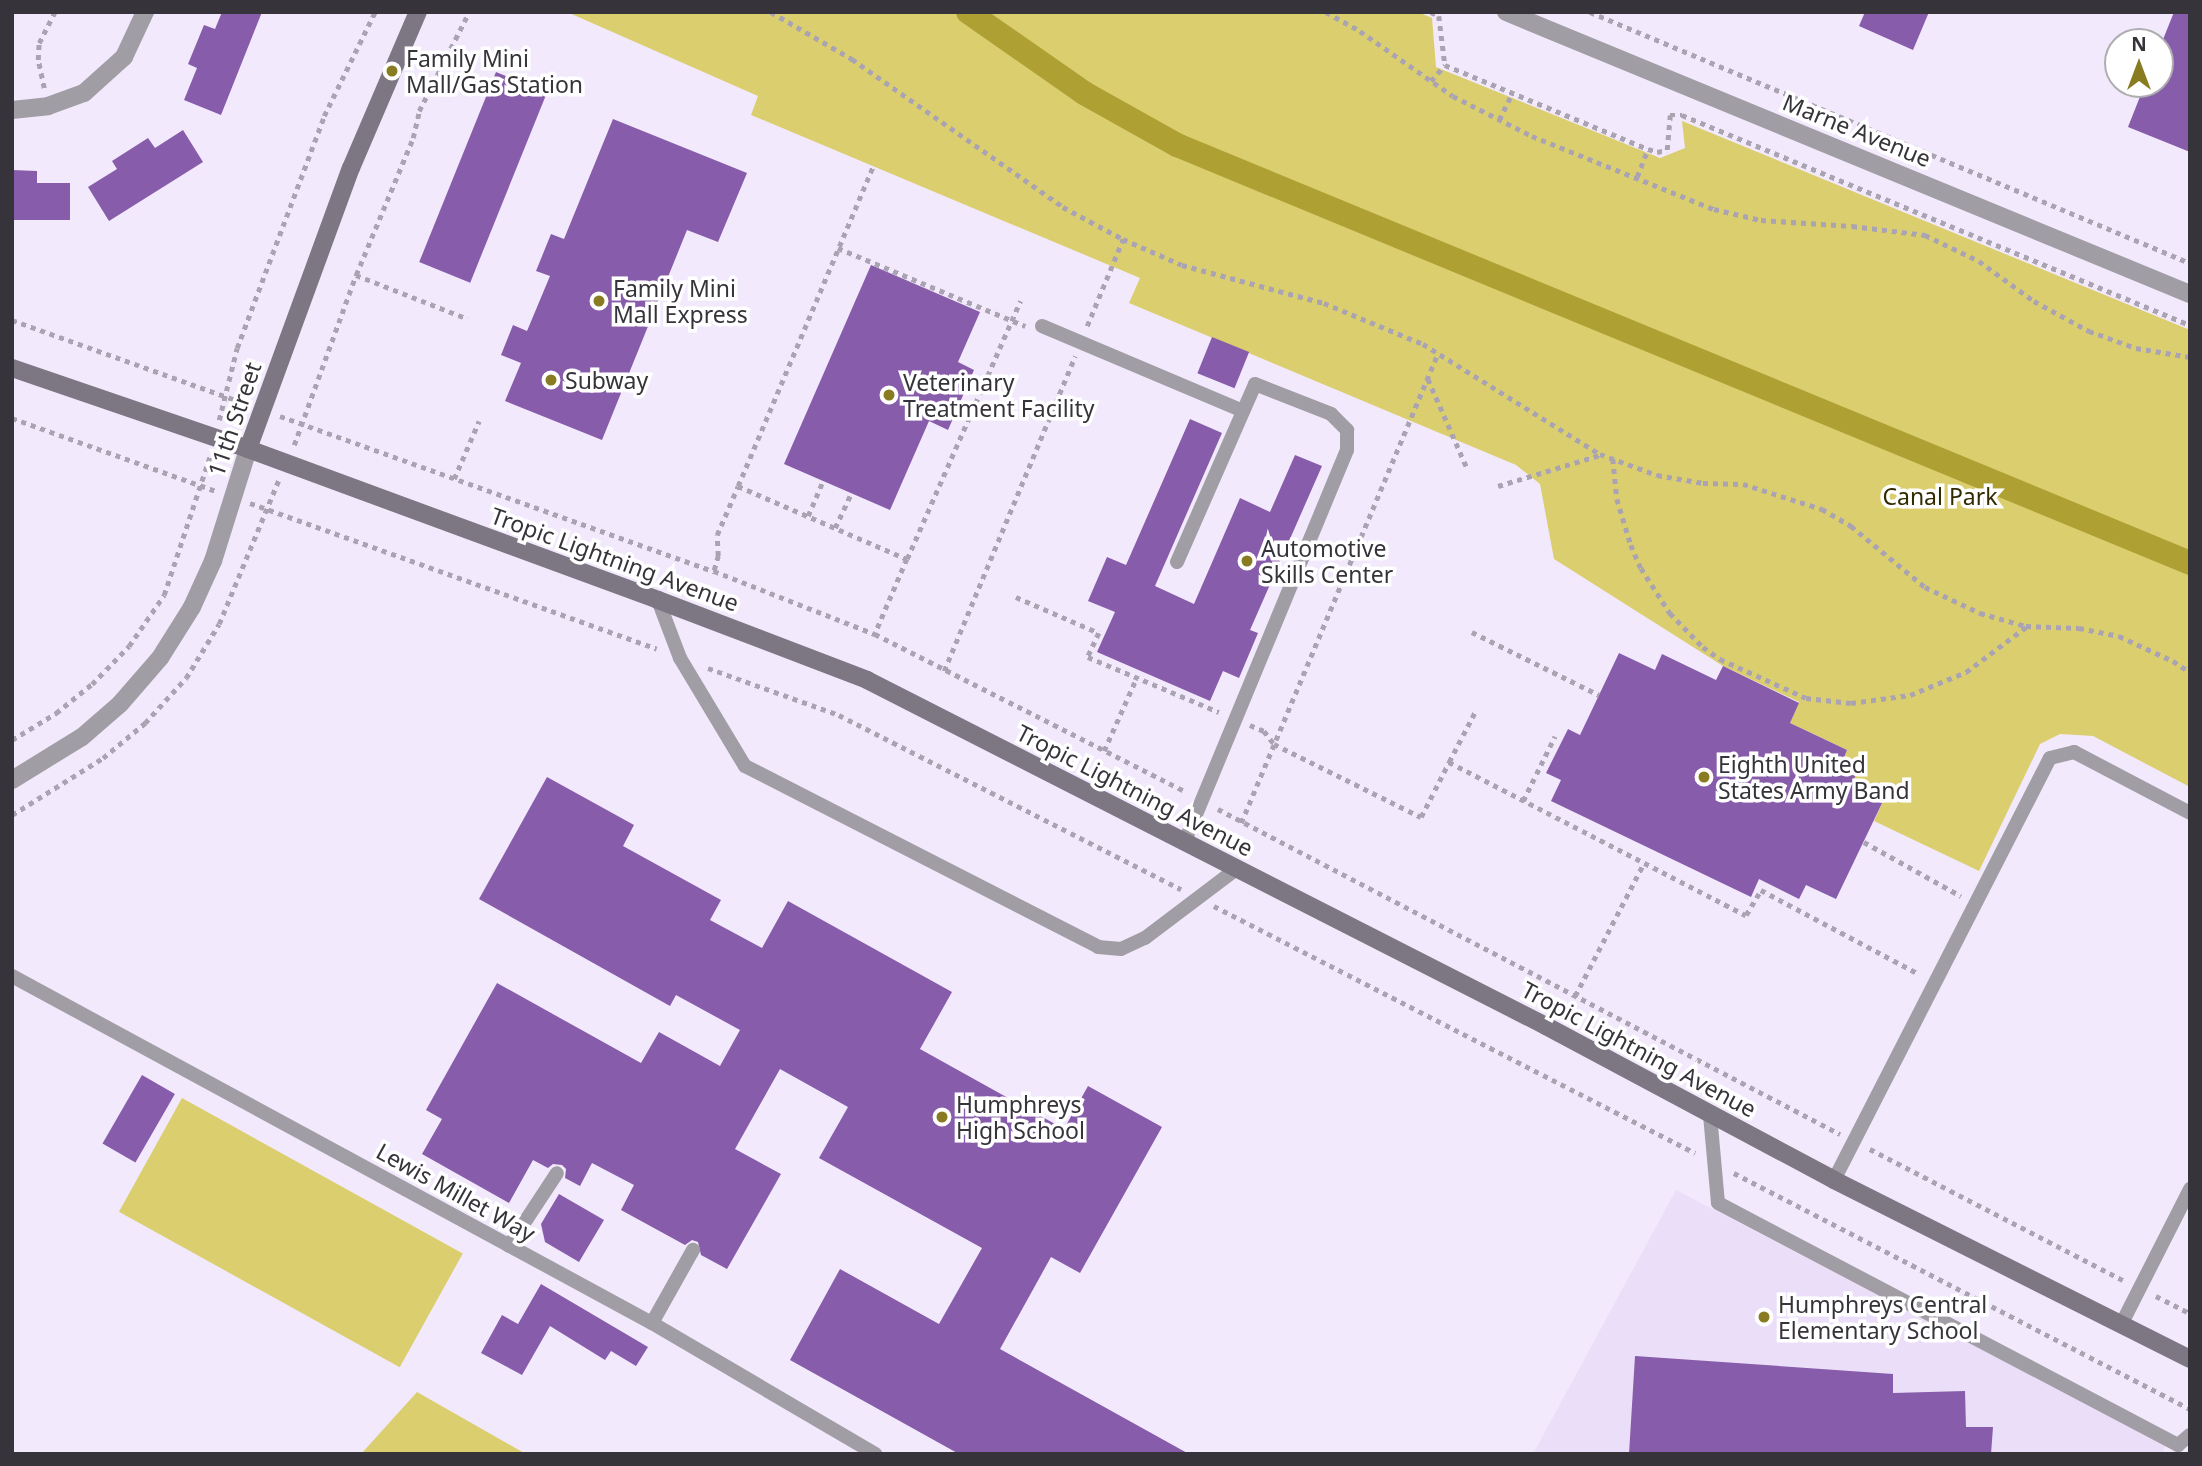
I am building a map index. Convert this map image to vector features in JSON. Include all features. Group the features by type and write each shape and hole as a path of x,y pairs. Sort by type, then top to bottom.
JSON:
{"main road":[{"name":"11th Street","path":"248,449 351,168 416,13"},
{"name":"Tropic Lightning Avenue","path":"12,368 248,449 867,680 1235,870 1546,1026 1834,1180 2190,1359"}],"street":[{"path":"12,110 48,106 84,93 124,57 145,12"},
{"name":"Marne Avenue","path":"1506,12 2190,294"},
{"name":"11th Street","path":"12,780 82,737 120,704 160,658 197,596 213,561 248,449"}],"lane":[{"path":"1036,327 1080,342 1243,411"},
{"path":"1177,562 1255,384 1331,414 1347,430 1347,450 1184,843"},
{"path":"658,600 680,658 746,766 1098,947 1121,949 1145,938 1235,870"},
{"path":"1834,1180 2050,758 2074,752 2190,813"},
{"name":"Lewis Millet Way","path":"12,976 652,1324 875,1454"},
{"path":"1710,1115 1718,1203 2180,1445"},
{"path":"509,1246 557,1173"},
{"path":"2121,1325 2190,1189"},
{"path":"652,1324 693,1250"}],"path":[{"path":"48,106 38,51 39,43 55,12"},
{"path":"12,740 56,713 92,684 129,646 164,595 202,486 237,348 324,116 375,12"},
{"path":"302,424 356,275 413,138 430,84 469,12"},
{"path":"771,12 852,59 1063,207 1123,239 1181,265 1324,303 1423,344 1613,459 1657,475 1703,483 1743,484 1822,509 1851,526 1925,587 1980,613 2026,626 2079,628 2119,636 2173,660 2190,672"},
{"path":"1326,12 1360,31 1431,81 1499,120 1714,209 1762,220 1852,226 1925,235 1979,261 2034,301 2089,331 2136,348 2190,357"},
{"path":"1431,12 1439,16 1445,65 1431,81"},
{"path":"1590,12 2190,263"},
{"path":"1445,65 1657,152 1667,150 1670,115 1682,115 2190,325"},
{"path":"1499,120 1512,93"},
{"path":"1637,177 1648,149"},
{"path":"714,571 718,556 717,534 873,167"},
{"path":"944,671 1123,239"},
{"path":"838,248 1012,320 1036,327"},
{"path":"356,275 468,319"},
{"path":"875,634 1020,300"},
{"path":"12,320 714,571 875,634 1202,800 1241,823 2190,1313"},
{"path":"1241,823 1438,353"},
{"path":"1428,378 1468,470"},
{"path":"12,418 839,715 2190,1409"},
{"path":"454,479 479,421"},
{"path":"1498,486 1601,454"},
{"path":"1613,459 1617,499 1631,545 1641,568 1670,613 1703,647 1720,659 1806,698 1851,703 1910,695 1966,672 2026,626"},
{"path":"808,516 823,481"},
{"path":"738,486 907,559"},
{"path":"835,528 851,493"},
{"path":"1016,597 1099,633 1088,657 1264,731 1274,744 1421,817 1475,712"},
{"path":"1472,632 1599,695"},
{"path":"1104,751 1137,677"},
{"path":"1523,801 1555,736"},
{"path":"1449,762 1746,915 1761,890 1935,982"},
{"path":"1864,842 1976,904"},
{"path":"1575,996 1644,863"}],"shaded area":[{"name":"Humphreys Central Elementary School","path":"1676,1190 2165,1445 2162,1454 1533,1454"}],"green space":[{"name":"Canal Park","path":"567,12 1418,12 1432,18 1436,67 1660,158 1685,148 1682,121 2190,330 2190,787 2093,736 2060,734 2040,744 1979,871 1874,821 1885,797 1853,781 1843,760 1847,750 1790,723 1799,702 1723,666 1554,559 1540,484 1516,465 1129,303 1140,278 751,115 758,96"},
{"path":"182,1098 463,1254 400,1367 119,1212"},
{"path":"417,1392 526,1454 361,1454"}],"building":[{"path":"222,12 262,12 221,115 184,100 197,68 188,64 204,25 215,29"},
{"path":"1865,12 1929,12 1913,50 1859,26"},
{"path":"2174,12 2190,12 2190,152 2128,127 2139,98 2174,98 2174,28 2168,28"},
{"path":"496,72 547,93 470,283 419,262"},
{"name":"Family Mini Mall Express","path":"613,119 747,173 718,242 687,230 602,440 505,401 521,363 501,355 513,325 527,331 550,276 536,271 551,234 564,239"},
{"path":"183,130 203,162 109,221 88,187 117,169 112,161 148,138 155,148"},
{"path":"12,170 37,171 37,183 70,183 70,220 12,220"},
{"name":"Veterinary Treatment Facility","path":"871,265 980,312 958,362 974,370 948,430 929,421 890,510 784,464"},
{"path":"1212,337 1249,352 1234,388 1197,373"},
{"name":"Automotive Skills Center","path":"1190,419 1222,433 1155,586 1194,604 1240,498 1270,512 1295,455 1322,466 1250,630 1258,633 1239,678 1223,671 1210,701 1097,652 1115,612 1088,601 1107,557 1126,565"},
{"name":"Eighth United States Army Band","path":"1619,653 1655,670 1662,654 1716,680 1723,666 1799,703 1790,723 1847,750 1843,760 1859,768 1853,781 1885,797 1836,899 1806,885 1799,899 1759,879 1751,897 1551,801 1561,780 1546,773 1568,729 1580,735"},
{"name":"Humphreys High School","path":"547,777 634,825 623,846 721,900 710,920 762,948 788,901 952,992 920,1049 1064,1129 1088,1086 1162,1127 1080,1273 1051,1257 1000,1349 1189,1454 959,1454 790,1360 840,1269 939,1324 982,1248 819,1158 848,1107 780,1069 735,1149 781,1174 727,1269 701,1255 698,1242 692,1240 685,1245 621,1210 634,1185 592,1163 580,1186 565,1178 566,1169 562,1165 553,1164 548,1168 533,1160 509,1203 422,1154 442,1119 426,1110 497,983 641,1063 659,1032 720,1066 740,1030 676,995 670,1006 479,899"},
{"path":"142,1075 175,1094 135,1162 102,1143"},
{"path":"559,1194 604,1220 579,1262 545,1242 541,1224"},
{"path":"541,1284 648,1347 636,1366 611,1351 605,1360 550,1326 522,1375 481,1353 502,1315 518,1324"},
{"path":"1635,1356 1893,1374 1893,1393 1965,1391 1966,1427 1993,1427 1991,1454 1629,1454"}],"waterway":[{"path":"968,12 1084,93 1177,145 2190,563"}],"place":[{"name":"Family Mini Mall/Gas Station","path":"392,71"},
{"name":"Family Mini Mall Express","path":"599,301"},
{"name":"Subway","path":"551,380"},
{"name":"Veterinary Treatment Facility","path":"889,395"},
{"name":"Automotive Skills Center","path":"1247,561"},
{"name":"Eighth United States Army Band","path":"1704,777"},
{"name":"Humphreys High School","path":"942,1117"},
{"name":"Humphreys Central Elementary School","path":"1764,1317"}]}
